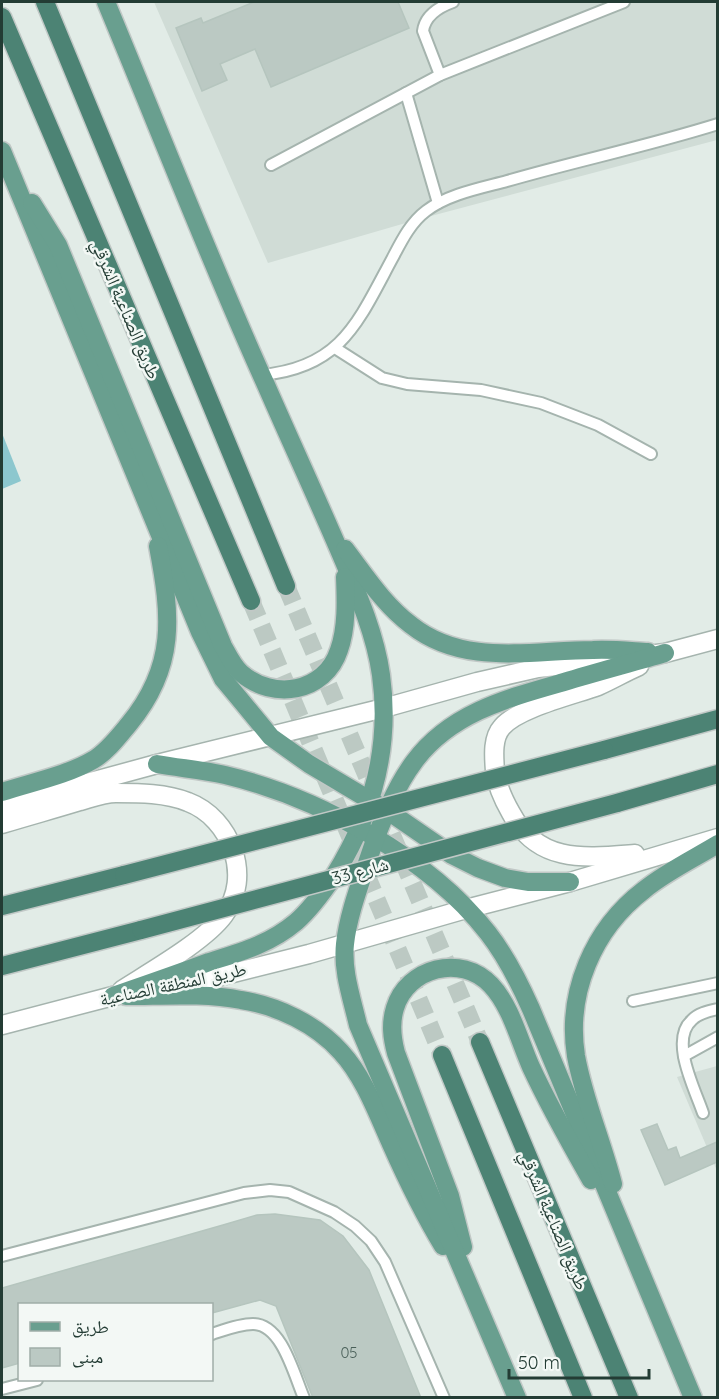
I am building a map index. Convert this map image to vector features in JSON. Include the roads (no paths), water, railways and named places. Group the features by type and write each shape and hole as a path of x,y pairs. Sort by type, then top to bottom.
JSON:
{"highway":[{"path":"45,2 286,586"},
{"name":"طريق الصناعية الشرقي","path":"2,17 251,602"},
{"path":"2,906 717,719"},
{"name":"شارع 33","path":"2,966 717,774"},
{"name":"طريق الصناعية الشرقي","path":"480,1042 628,1398"},
{"path":"442,1055 583,1398"}],"main road":[{"path":"106,2 261,375 330,529 365,614 376,650 384,708 382,743 356,896 345,944 345,965 358,1024 517,1398"},
{"path":"3,155 203,640 223,679 271,737 309,764 387,811 452,855 505,878 528,882 570,882"},
{"path":"3,155 58,245 223,646 239,671 263,686 280,689 301,688 318,681 331,668 339,651 344,630 344,563"},
{"path":"2,792 54,776 94,760 118,737 137,714 153,687 162,663 169,629 167,593 152,518"},
{"path":"330,529 391,607 412,626 435,640 463,650 494,655 592,650 664,653"},
{"path":"113,996 241,953 268,942 296,922 312,906 335,873 387,811 414,761 440,734 469,715 502,700 664,653"},
{"path":"157,764 223,774 290,795 317,807 412,862 440,883 488,933 518,982 693,1398"},
{"path":"631,1252 606,1155 585,1093 576,1057 574,1010 579,986 596,945 610,924 628,904 643,890 717,844"},
{"path":"479,1306 450,1196 396,1053 392,1035 395,1007 401,994 411,981 433,970 463,969 476,973 491,984 511,1018 550,1107 631,1252"},
{"path":"113,996 240,999 287,1013 317,1031 341,1052 370,1097 419,1206 479,1306"}],"street":[{"path":"2,806 477,682 538,668 664,653 717,639"},
{"path":"664,653 600,685 532,709 511,720 502,727 496,737 494,756 497,784 509,810 520,830 539,844 560,854 587,857 669,852"},
{"path":"2,824 113,792 156,795 188,802 210,815 225,832 235,853 237,875 234,898 224,915 188,946 113,996"},
{"path":"345,944 570,882 717,838"},
{"name":"طريق المنطقة الصناعية","path":"2,1025 113,996 217,977 345,944"}],"lane":[{"path":"440,75 423,31 427,18 453,2"},
{"path":"271,165 440,75 624,2"},
{"path":"406,93 438,203"},
{"path":"261,375 296,369 335,348 360,318 403,238 416,220 438,203 537,172 717,124"},
{"path":"335,348 371,372 388,380 407,384 481,390 540,403 598,425 651,454"},
{"path":"633,1001 717,983"},
{"path":"703,1113 681,1043 684,1030 692,1019 717,1009"},
{"path":"684,1056 717,1037"},
{"path":"2,1256 244,1192 270,1190 289,1192 334,1212 355,1226 371,1241 385,1262 444,1398"},
{"path":"213,1334 254,1324 268,1328 278,1337 304,1398"},
{"path":"2,1389 33,1381"}],"water":[{"path":"2,433 21,481 2,489"}],"tunnel":[{"path":"286,586 480,1042"},
{"path":"251,601 442,1055"}]}
